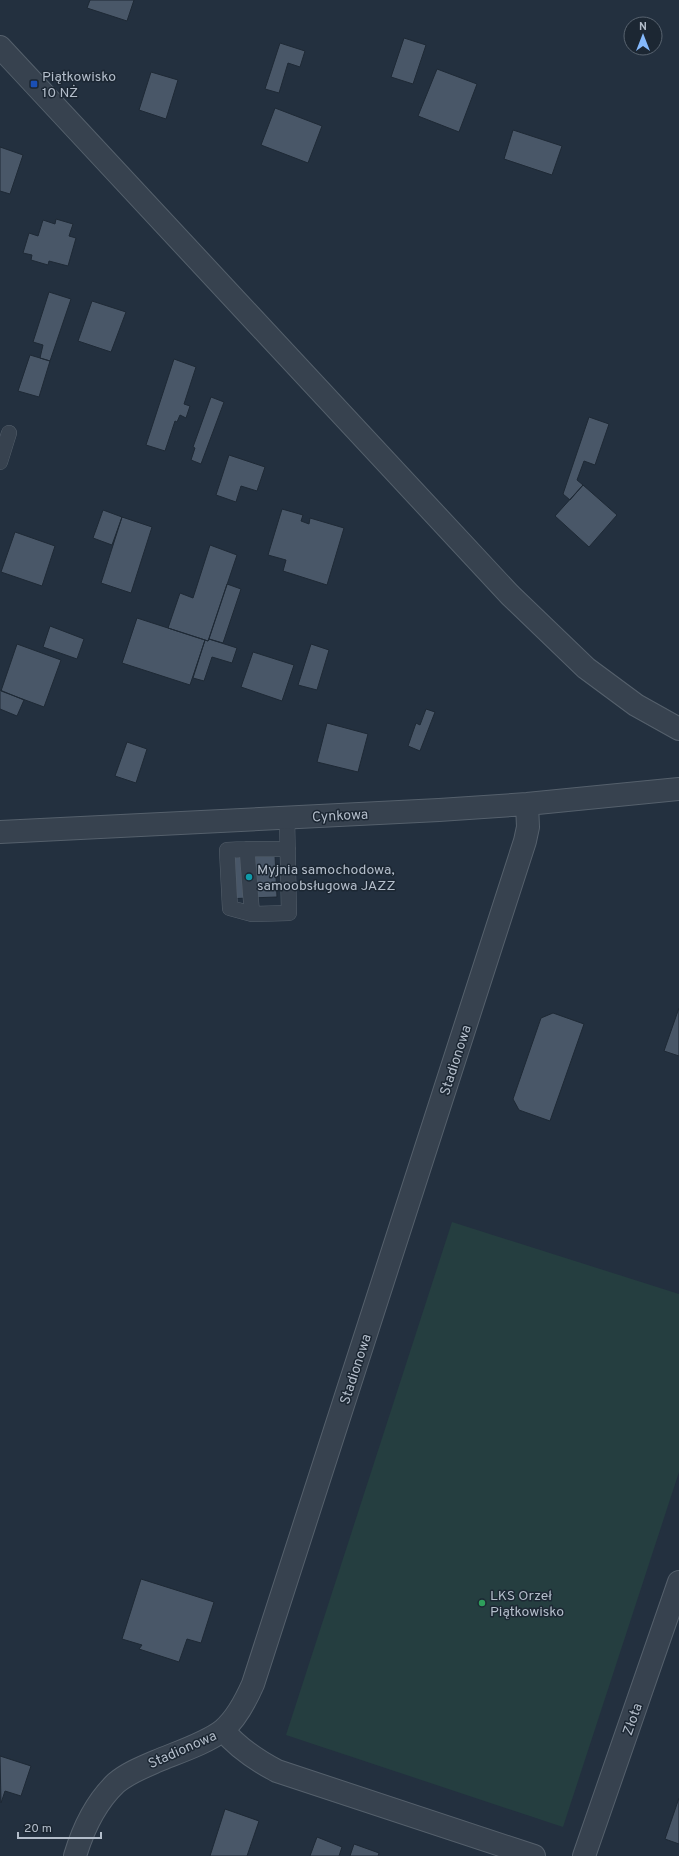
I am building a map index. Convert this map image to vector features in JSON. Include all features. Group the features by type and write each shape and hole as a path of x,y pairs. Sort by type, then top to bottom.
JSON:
{"street":[{"path":"0,47 510,595 586,668 636,705 679,729"},
{"name":"Cynkowa","path":"0,832 287,818 527,804 679,789"},
{"name":"Stadionowa","path":"75,1856 88,1821 100,1800 117,1782 138,1768 197,1744 223,1730 246,1701 253,1684 525,841 528,826 527,804"},
{"name":"Złota","path":"584,1856 679,1582"},
{"path":"223,1730 246,1752 277,1771 534,1856"}],"lane":[{"path":"0,462 9,434"},
{"path":"287,818 288,849 289,913 252,914 230,908 227,850 288,849"},
{"path":"247,849 252,914"}],"green space":[{"name":"LKS Orzeł Piątkowisko","path":"452,1222 679,1294 679,1472 563,1827 286,1735"}],"building":[{"path":"90,0 134,0 127,21 87,8"},
{"path":"404,38 426,45 413,84 391,77"},
{"path":"280,43 305,51 300,67 288,63 279,93 265,89"},
{"path":"437,69 477,84 459,132 418,116"},
{"path":"151,72 178,80 166,119 139,110"},
{"path":"275,108 322,126 308,163 261,145"},
{"path":"513,130 562,146 552,175 504,159"},
{"path":"0,147 23,155 10,194 0,191"},
{"path":"56,219 73,224 69,236 76,238 68,266 49,261 48,265 31,260 32,255 23,253 29,233 38,236 43,220 55,224"},
{"path":"49,292 71,299 50,361 40,358 43,345 33,342"},
{"path":"92,301 126,312 111,352 78,341"},
{"path":"30,355 50,361 39,397 18,391"},
{"path":"174,359 196,367 184,404 190,406 186,418 180,415 177,422 175,421 165,451 146,445"},
{"path":"211,397 224,402 201,464 191,460 195,448 193,447"},
{"path":"589,417 609,424 595,465 584,461 577,480 583,485 570,500 563,494"},
{"path":"229,455 265,467 257,491 241,486 236,502 216,495"},
{"path":"583,485 617,515 589,547 555,516"},
{"path":"282,509 303,515 301,521 309,524 310,518 344,528 327,585 283,571 286,560 268,555"},
{"path":"103,510 122,517 112,545 93,538"},
{"path":"122,517 152,527 131,593 101,583"},
{"path":"15,532 55,546 42,586 1,572"},
{"path":"210,545 237,555 208,641 168,628 180,593 193,598"},
{"path":"227,584 241,589 223,643 209,639"},
{"path":"137,618 205,640 190,685 122,663"},
{"path":"50,626 84,639 77,659 43,647"},
{"path":"209,639 237,648 232,663 212,657 204,681 193,678 205,640 208,641"},
{"path":"17,644 61,660 44,707 1,691"},
{"path":"311,644 329,650 317,690 298,685"},
{"path":"253,652 294,665 282,701 241,687"},
{"path":"0,690 24,700 17,716 0,709"},
{"path":"426,709 435,712 420,751 408,746 416,723 420,725"},
{"path":"327,723 368,734 358,772 317,762"},
{"path":"127,742 147,749 136,783 115,776"},
{"name":"Myjnia samochodowa, samoobsługowa JAZZ","path":"275,855 277,897 223,899 221,858"},
{"path":"679,1008 679,1056 664,1051"},
{"path":"553,1013 584,1024 550,1121 519,1110 513,1099 541,1018"},
{"path":"141,1579 214,1602 201,1643 187,1639 179,1662 139,1649 142,1645 122,1639"},
{"path":"0,1756 31,1766 21,1796 5,1791 1,1803"},
{"path":"679,1798 679,1844 665,1839"},
{"path":"225,1809 259,1821 247,1856 210,1856"},
{"path":"317,1837 342,1847 339,1856 310,1856"},
{"path":"354,1844 379,1853 378,1856 350,1856"}],"place":[{"name":"Piątkowisko 10 NŻ","path":"34,84"},
{"name":"Myjnia samochodowa, samoobsługowa JAZZ","path":"249,877"},
{"name":"LKS Orzeł Piątkowisko","path":"482,1603"}]}
